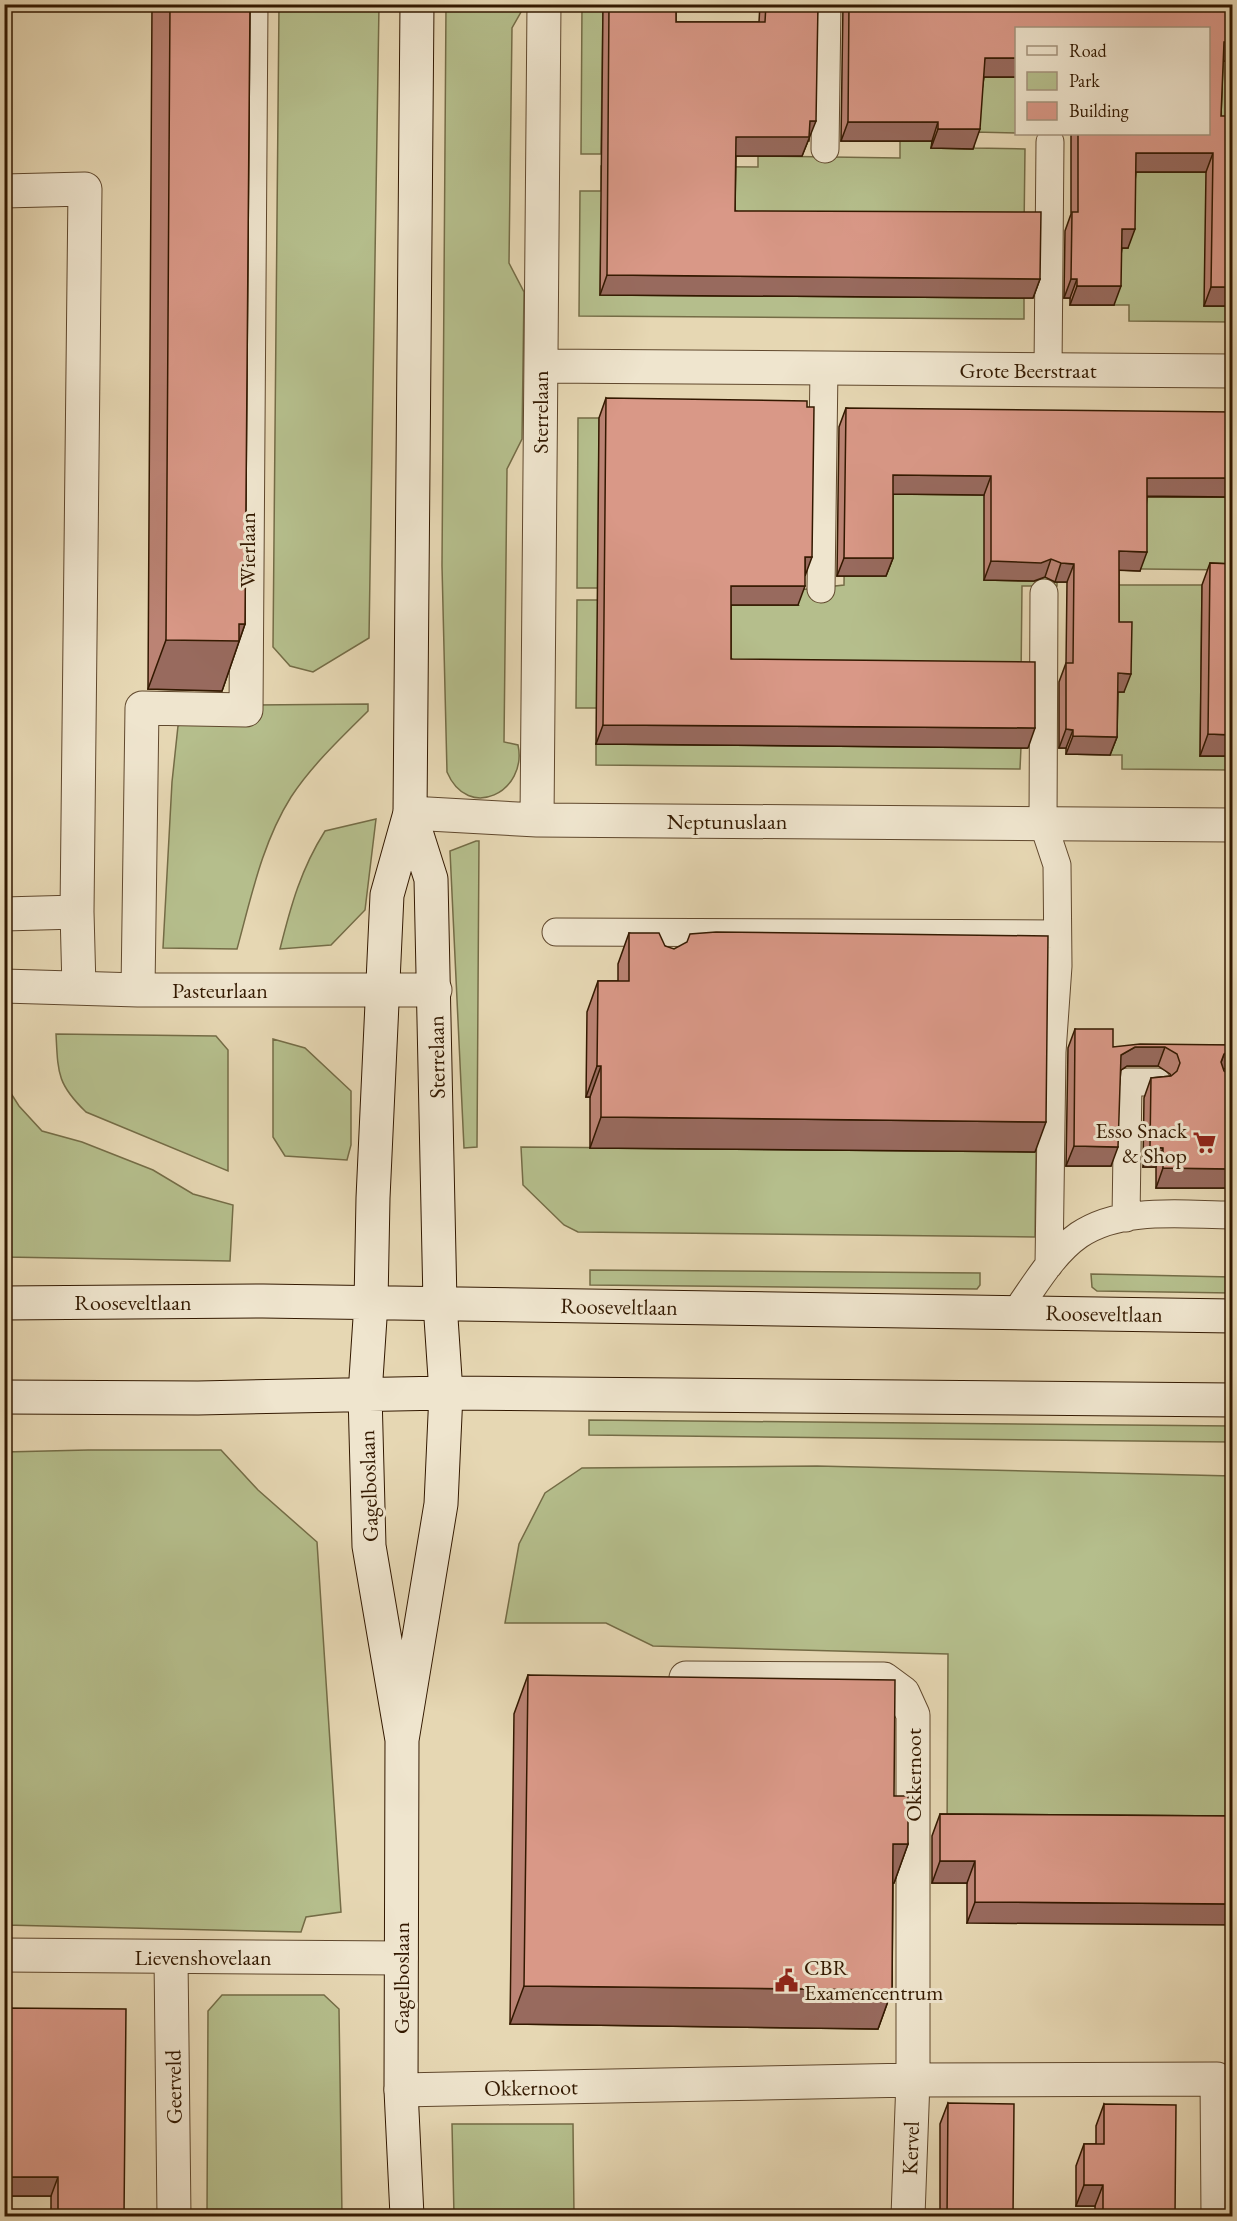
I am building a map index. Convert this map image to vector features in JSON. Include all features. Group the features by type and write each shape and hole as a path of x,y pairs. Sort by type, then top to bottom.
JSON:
{"street":[{"name":"Wierlaan","path":"138,990 142,708 246,710 251,4"},
{"name":"Sterrelaan","path":"371,1303 387,895 410,813 417,4"},
{"name":"Sterrelaan","path":"537,820 544,4"},
{"path":"4,191 85,189 77,912 80,988"},
{"name":"Grote Beerstraat","path":"541,366 1233,371"},
{"name":"Sterrelaan","path":"410,813 431,879 440,1303"},
{"name":"Neptunuslaan","path":"410,813 537,820 1233,825"},
{"path":"4,914 77,912"},
{"name":"Pasteurlaan","path":"4,986 138,990 435,990"},
{"name":"Rooseveltlaan","path":"4,1303 440,1303 1017,1310 1233,1316"},
{"name":"Gagelboslaan","path":"371,1303 365,1394 369,1546 402,1740"},
{"name":"Gagelboslaan","path":"407,2217 401,2090 402,1740 441,1504 446,1393 440,1303"},
{"path":"4,1397 198,1398 446,1393 1233,1400"},
{"name":"Okkernoot","path":"661,1678 884,1679 903,1693 913,1715 913,2080"},
{"name":"Lievenshovelaan","path":"4,1955 401,1958"},
{"name":"Geerveld","path":"171,1958 174,2217"},
{"name":"Okkernoot","path":"401,2090 913,2080 1225,2079 1218,2217"},
{"name":"Kervel","path":"908,2217 913,2080"}],"lane":[{"path":"825,148 827,4"},
{"path":"1048,370 1050,141"},
{"path":"821,589 824,368"},
{"path":"1044,593 1043,823 1057,865 1049,1265"},
{"path":"556,932 1057,934"},
{"path":"663,954 673,938 688,932"},
{"path":"1126,1218 1128,1082 1157,1082"},
{"path":"1017,1310 1049,1265 1079,1235 1113,1221 1155,1214 1233,1215"}],"green space":[{"path":"279,5 379,5 369,638 313,672 290,666 273,647"},
{"path":"446,5 525,5 512,28 509,263 524,292 522,439 507,469 504,742 518,745 519,762 514,776 505,787 494,795 481,798 468,795 456,787 447,772 442,566"},
{"path":"582,5 603,5 601,154 581,154"},
{"path":"1015,59 1015,133 974,132 974,148 1025,149 1024,231 601,228 600,294 1024,298 1024,319 579,316 580,191 601,191 601,166 758,167 758,156 900,158 900,141 849,141"},
{"path":"1210,61 1232,61 1232,119 1210,119"},
{"path":"1116,135 1206,135 1232,306 1232,322 1129,321 1129,305 1114,305"},
{"path":"578,418 599,418 598,588 577,588"},
{"path":"845,493 1232,497 1232,570 1057,568 1057,586 1022,586 1021,681 597,678 597,708 576,708 577,600 754,600 798,590 844,585"},
{"path":"1112,585 1202,585 1200,756 1232,756 1232,770 1122,769 1122,755 1110,755"},
{"path":"368,704 368,711 308,774 281,815 258,871 237,949 163,948 172,782 178,726 204,711 241,705"},
{"path":"596,744 1021,747 1020,769 596,765"},
{"path":"376,819 365,910 331,945 280,949 288,917 309,859 325,831"},
{"path":"479,841 477,1147 464,1148 450,851"},
{"path":"56,1034 216,1036 228,1050 228,1171 86,1112 64,1085 57,1059"},
{"path":"273,1039 305,1048 351,1091 351,1145 347,1160 285,1156 273,1137"},
{"path":"5,1084 19,1106 42,1131 82,1142 153,1170 193,1194 233,1205 230,1261 5,1257"},
{"path":"521,1147 1036,1151 1035,1237 578,1232 564,1225 523,1185"},
{"path":"590,1270 980,1273 980,1285 977,1289 590,1285"},
{"path":"1091,1274 1232,1277 1232,1293 1097,1291 1092,1287"},
{"path":"589,1420 1232,1426 1232,1442 589,1435"},
{"path":"221,1450 258,1490 317,1542 341,1912 306,1917 301,1932 5,1925 5,1452"},
{"path":"817,1466 1232,1476 1232,1839 947,1836 948,1654 653,1646 606,1623 505,1623 519,1544 545,1493 582,1468"},
{"path":"222,1995 324,1995 339,2009 342,2216 207,2216 208,2011"},
{"path":"452,2124 573,2124 574,2216 454,2216"}],"building":[{"path":"170,4 250,4 245,624 239,624 239,641 166,640"},
{"path":"609,4 676,4 676,22 765,22 766,4 818,4 816,121 810,121 809,137 736,137 735,211 1041,212 1040,279 607,275"},
{"path":"849,4 1233,4 1233,42 1224,42 1221,116 1233,116 1233,287 1211,287 1213,153 1136,153 1135,229 1122,229 1121,286 1077,286 1077,279 1071,279 1072,212 1078,212 1078,135 1210,135 1210,27 1015,27 1015,58 985,58 980,129 938,129 938,122 848,122"},
{"path":"606,398 807,401 807,407 814,407 812,557 805,557 805,586 731,586 731,659 1035,662 1035,728 603,725"},
{"path":"846,408 1233,412 1233,478 1147,478 1147,552 1119,551 1119,622 1132,622 1131,674 1118,673 1117,737 1073,736 1073,730 1066,729 1066,663 1073,663 1074,564 1051,559 1041,563 991,561 991,476 893,475 893,558 844,558"},
{"path":"1210,563 1233,564 1233,735 1208,734"},
{"path":"716,932 1048,936 1046,1122 601,1117 601,1066 597,1066 598,981 629,981 629,933 659,933 665,946 674,949 687,942 690,934"},
{"path":"1075,1029 1113,1029 1113,1047 1140,1044 1233,1045 1233,1048 1224,1054 1221,1062 1224,1071 1233,1077 1233,1169 1163,1168 1163,1148 1150,1147 1151,1078 1171,1076 1177,1071 1180,1063 1177,1054 1165,1047 1135,1047 1121,1055 1118,1147 1074,1146"},
{"path":"528,1675 895,1680 894,1796 908,1796 908,1844 893,1844 892,1990 524,1986"},
{"path":"940,1814 1233,1816 1233,1904 975,1902 975,1861 940,1861"},
{"path":"4,2008 126,2009 124,2217 58,2217 58,2177 4,2177"},
{"path":"948,2103 1014,2104 1013,2217 947,2217"},
{"path":"1104,2104 1176,2105 1175,2217 1103,2217 1103,2185 1084,2185 1084,2144 1104,2144"}],"place":[{"name":"Esso Snack & Shop","path":"1205,1143"},
{"name":"CBR Examencentrum","path":"786,1980"}]}
